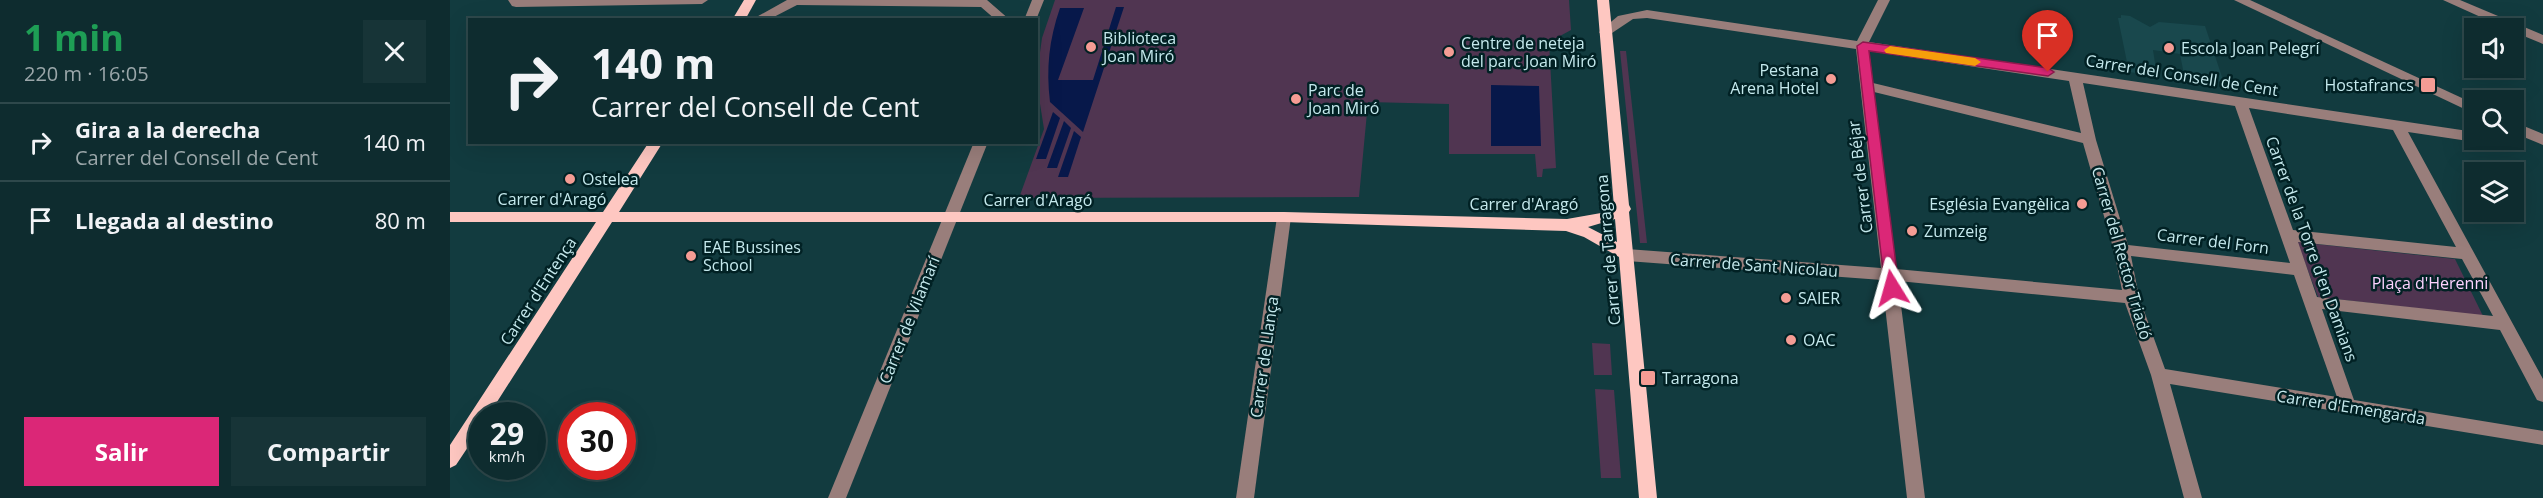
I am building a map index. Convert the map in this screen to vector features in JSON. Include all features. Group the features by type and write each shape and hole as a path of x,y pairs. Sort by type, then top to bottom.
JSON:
{"main road":[{"path":"739,18 750,0"},
{"name":"Carrer de Tarragona","path":"1603,0 1648,498"},
{"name":"Carrer d'Entença","path":"450,460 656,144"},
{"name":"Carrer d'Aragó","path":"450,217 950,219 1284,217 1567,225 1586,223 1623,209"},
{"path":"1567,225 1589,233 1627,255"}],"street":[{"path":"514,0 516,3 702,0"},
{"path":"1031,18 1038,0"},
{"path":"1863,46 1884,0"},
{"path":"2240,0 2464,104"},
{"path":"2449,0 2541,37"},
{"path":"761,18 795,1 807,1 984,3 1002,18"},
{"name":"Carrer del Consell de Cent","path":"1605,32 1616,21 1631,13 2075,76 2464,135"},
{"name":"Carrer de Béjar","path":"1863,46 1916,498"},
{"name":"Carrer del Rector Triadó","path":"2075,76 2089,140 2122,251 2132,297 2159,375 2193,498"},
{"path":"1868,86 2089,140"},
{"name":"Carrer de la Torre d'en Damians","path":"2241,103 2349,408"},
{"path":"2398,126 2543,395"},
{"path":"2524,133 2543,140"},
{"name":"Carrer de Vilamarí","path":"837,498 980,144"},
{"name":"Carrer de Llança","path":"1245,498 1284,217"},
{"path":"2287,235 2467,254"},
{"name":"Carrer del Forn","path":"2122,251 2138,250 2299,270"},
{"name":"Carrer de Sant Nicolau","path":"1627,255 1890,275 2132,297"},
{"path":"2311,302 2504,324"},
{"name":"Carrer d'Emengarda","path":"2159,375 2349,408 2543,438"}],"shaded area":[{"name":"Escola Joan Pelegrí","path":"2121,15 2130,16 2150,27 2159,22 2205,26 2223,80 2212,84 2185,80 2180,54 2153,50 2157,76 2129,72 2118,18 2121,18"}],"green space":[{"name":"Parc de Joan Miró","path":"1055,0 1569,0 1571,30 1549,42 1556,168 1543,169 1542,177 1537,177 1535,154 1449,154 1449,104 1368,102 1359,197 1019,198 1044,129 1038,91 1038,67 1042,38"},
{"path":"1620,51 1626,51 1647,243 1640,243"},
{"name":"Plaça d'Herenni","path":"2297,242 2455,259 2483,316 2318,297"},
{"path":"1592,343 1610,344 1612,375 1594,375"},
{"path":"1595,389 1614,390 1621,478 1601,478"}],"water":[{"path":"1116,7 1124,7 1083,132 1050,102 1049,54 1056,20 1060,8 1084,8 1058,80 1093,80"},
{"path":"1491,85 1539,86 1541,146 1491,146"},
{"path":"1053,112 1060,118 1046,159 1036,159"},
{"path":"1064,121 1071,128 1057,168 1047,168"},
{"path":"1074,131 1081,137 1068,177 1058,177"}],"slow traffic":[{"path":"1890,50 1975,62"}],"place":[{"name":"Biblioteca Joan Miró","path":"1091,47"},
{"name":"Escola Joan Pelegrí","path":"2169,48"},
{"name":"Centre de neteja del parc Joan Miró","path":"1449,52"},
{"name":"Pestana Arena Hotel","path":"1831,79"},
{"name":"Hostafrancs","path":"2428,85"},
{"name":"Parc de Joan Miró","path":"1296,99"},
{"name":"Ostelea","path":"570,179"},
{"name":"Església Evangèlica","path":"2082,204"},
{"name":"Zumzeig","path":"1912,231"},
{"name":"EAE Bussines School","path":"691,256"},
{"name":"SAIER","path":"1786,298"},
{"name":"OAC","path":"1791,340"},
{"name":"Tarragona","path":"1648,378"}],"route":[{"path":"1892,288 1863,46 2048,72"}]}
